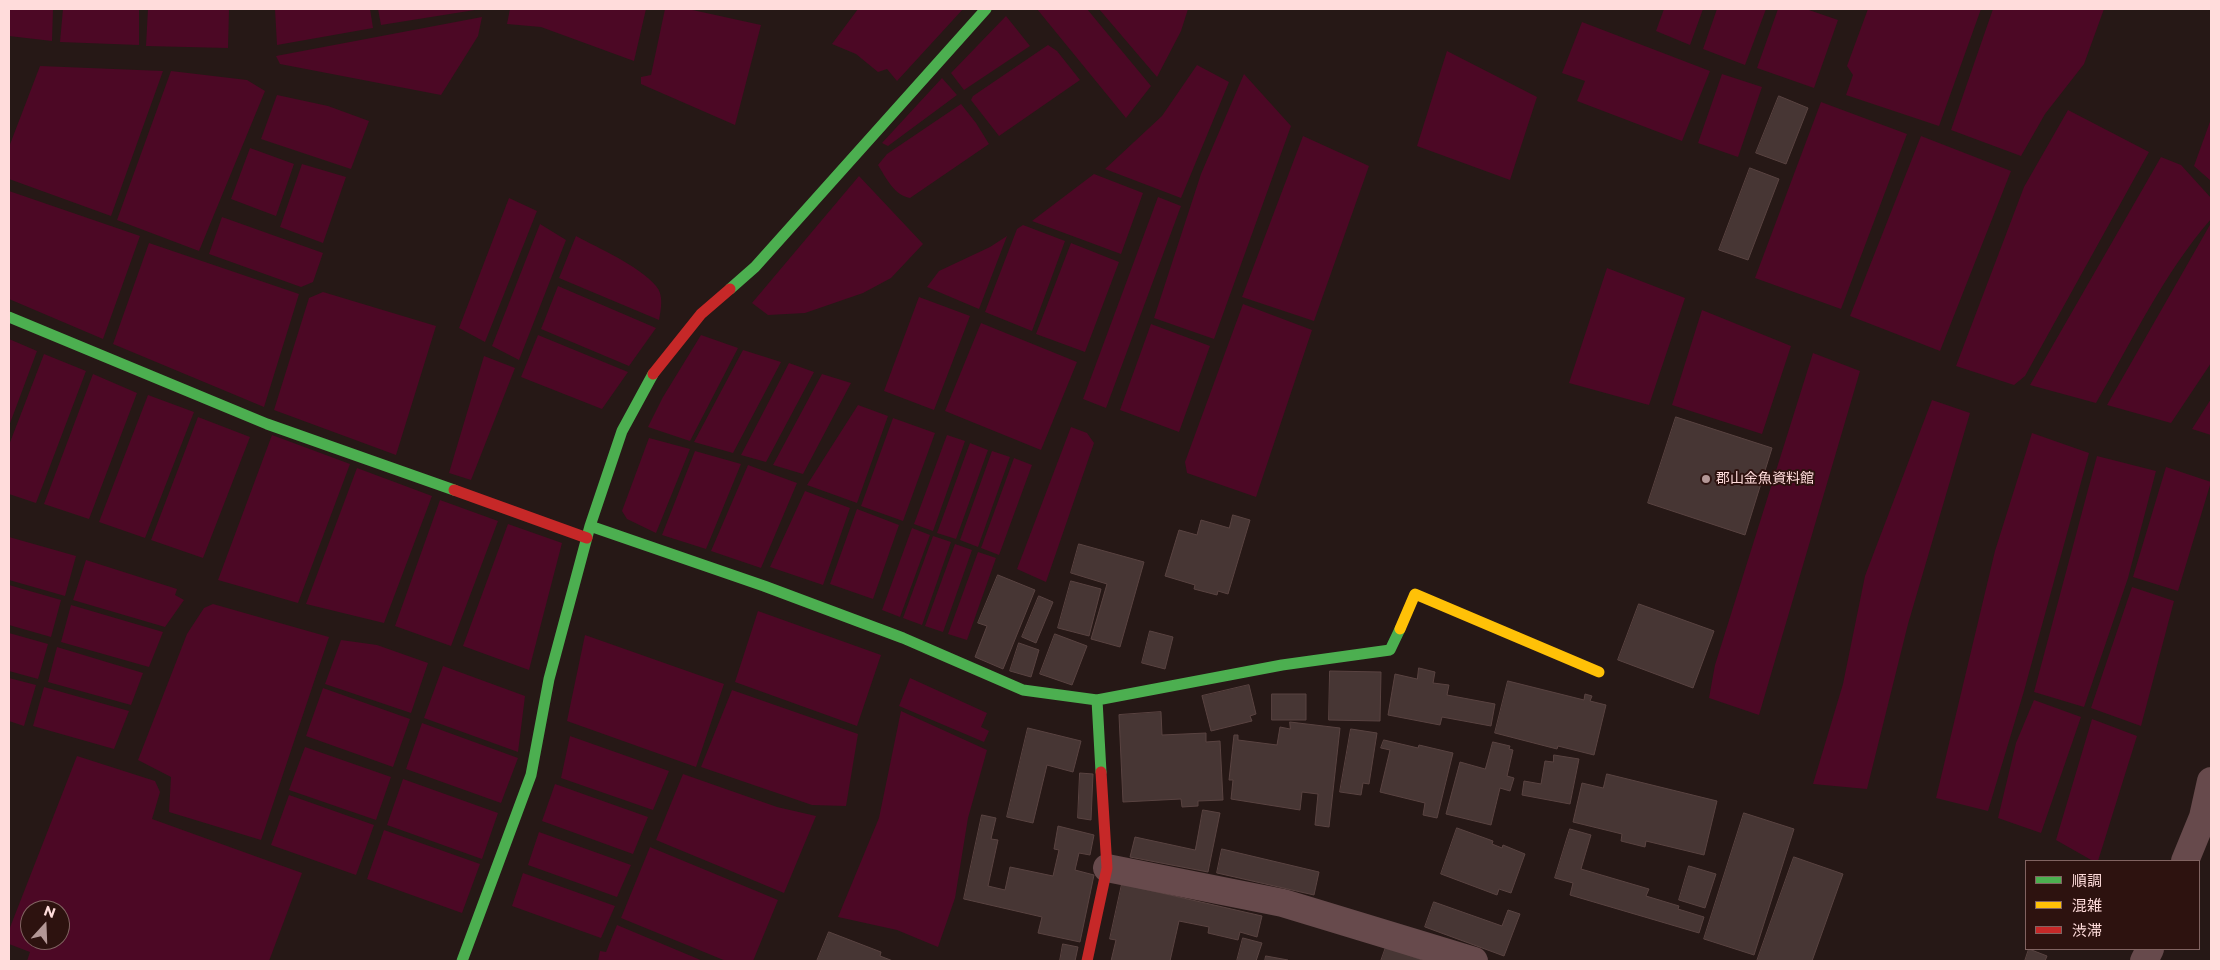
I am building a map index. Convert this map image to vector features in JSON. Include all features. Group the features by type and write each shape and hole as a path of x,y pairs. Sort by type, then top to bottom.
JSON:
{"street":[{"path":"462,961 531,775 549,679 590,526 622,431 655,370 701,314 755,266 986,9"},
{"path":"9,317 267,424 587,538"},
{"path":"590,526 764,586 903,638 1022,690 1097,700 1282,665 1390,650 1415,594 1599,672"},
{"path":"1087,961 1107,868 1097,700"},
{"path":"2185,860 2203,817 2211,781"},
{"path":"1107,868 1283,904 1474,961"}],"shaded area":[{"path":"9,9 53,9 52,41 9,36"},
{"path":"63,9 139,9 139,45 60,42"},
{"path":"148,9 229,9 228,48 146,46"},
{"path":"275,9 370,9 373,28 277,45"},
{"path":"378,9 481,9 381,25"},
{"path":"510,9 646,9 634,61 541,27 507,24"},
{"path":"665,9 688,9 761,25 735,125 641,84 641,77 651,75"},
{"path":"858,9 963,9 897,81 887,69 878,72 856,54 832,44"},
{"path":"1037,9 1087,9 1151,86 1126,118"},
{"path":"1099,9 1188,9 1181,31 1157,77"},
{"path":"1664,9 1703,9 1690,45 1656,31"},
{"path":"1717,9 1766,9 1745,65 1703,49"},
{"path":"1778,9 1806,9 1838,20 1814,88 1757,68"},
{"path":"1868,9 1981,9 1939,126 1846,95 1853,75 1847,66"},
{"path":"1993,9 2104,9 2084,64 2045,114 2021,156 1951,130"},
{"path":"1006,16 1030,46 964,90 951,73"},
{"path":"482,17 478,36 441,95 280,64 276,56"},
{"path":"1582,22 1710,71 1682,141 1577,101 1585,81 1562,73"},
{"path":"1048,45 1057,51 1080,80 999,136 971,100 973,96"},
{"path":"1447,51 1537,97 1510,180 1417,146"},
{"path":"1197,65 1229,82 1181,198 1105,169 1162,116"},
{"path":"40,66 163,71 111,216 9,179 9,147"},
{"path":"171,71 247,80 265,91 199,251 117,220"},
{"path":"1244,74 1291,126 1214,339 1154,318 1201,174"},
{"path":"1722,74 1762,87 1738,157 1698,143"},
{"path":"942,78 957,95 888,146 882,143"},
{"path":"277,95 328,106 369,121 351,169 261,139"},
{"path":"1821,102 1907,134 1841,309 1755,278"},
{"path":"961,104 989,144 910,198 899,193 891,185 878,165 887,154"},
{"path":"2068,110 2149,152 2025,376 2014,385 1956,366 2024,187"},
{"path":"2211,119 2211,181 2194,166"},
{"path":"1303,136 1369,166 1314,321 1242,297"},
{"path":"1921,136 2011,171 1940,351 1850,316"},
{"path":"250,148 294,164 276,216 231,199"},
{"path":"2161,157 2181,165 2211,198 2211,219 2163,285 2096,403 2030,385"},
{"path":"302,164 346,177 323,243 280,227"},
{"path":"1094,174 1143,193 1121,254 1032,221"},
{"path":"859,176 923,244 891,278 863,293 805,313 768,315 752,303"},
{"path":"9,191 140,236 103,339 9,299"},
{"path":"1158,197 1181,206 1106,408 1083,399"},
{"path":"509,198 537,211 485,342 459,328"},
{"path":"222,217 323,253 313,282 301,287 209,254"},
{"path":"2211,223 2211,363 2171,423 2107,405"},
{"path":"540,224 566,240 519,360 492,346"},
{"path":"1023,225 1065,241 1032,331 985,312 1017,229"},
{"path":"576,236 629,264 656,286 661,298 659,320 559,278"},
{"path":"1007,236 979,309 927,287 939,271 990,247"},
{"path":"149,243 299,294 264,407 113,344"},
{"path":"1071,243 1119,262 1085,352 1036,334"},
{"path":"1607,268 1685,298 1649,405 1569,383"},
{"path":"558,286 656,328 629,366 541,329"},
{"path":"323,292 436,326 396,455 274,410 309,298"},
{"path":"919,297 970,316 934,410 884,391"},
{"path":"1243,304 1312,330 1256,497 1187,473 1185,462"},
{"path":"1702,310 1791,346 1762,434 1672,405"},
{"path":"981,323 1077,362 1041,450 945,411"},
{"path":"1151,324 1210,346 1179,432 1120,410"},
{"path":"538,335 628,372 602,409 521,377"},
{"path":"701,335 738,348 690,441 648,427 663,397"},
{"path":"9,339 37,351 9,426"},
{"path":"743,350 781,362 733,453 694,442"},
{"path":"1813,353 1860,371 1759,715 1709,698 1715,665"},
{"path":"44,354 86,371 36,503 9,494 9,445"},
{"path":"484,356 515,368 471,480 449,473"},
{"path":"789,363 814,372 766,462 741,455"},
{"path":"93,374 137,393 89,519 44,504"},
{"path":"822,374 851,383 803,474 773,465"},
{"path":"148,395 194,412 145,538 99,522"},
{"path":"2211,399 2211,435 2192,429"},
{"path":"1932,400 1970,413 1908,624 1867,789 1813,784 1843,684 1865,576"},
{"path":"858,405 888,416 857,503 807,485"},
{"path":"198,417 250,437 203,558 151,540"},
{"path":"893,418 935,433 903,521 861,506"},
{"path":"1071,427 1087,433 1094,443 1046,582 1017,569"},
{"path":"2032,433 2089,453 2024,691 1988,811 1936,798 1995,551"},
{"path":"272,435 350,464 298,603 218,580"},
{"path":"947,435 965,441 933,531 914,524"},
{"path":"649,438 690,449 656,533 627,519 622,511"},
{"path":"970,443 988,450 956,539 937,533"},
{"path":"695,451 741,464 706,549 662,535"},
{"path":"992,451 1010,457 978,547 960,540"},
{"path":"2097,456 2156,471 2128,578 2084,707 2034,692"},
{"path":"1014,458 1032,465 999,555 981,548"},
{"path":"748,465 797,483 761,568 711,551"},
{"path":"2166,467 2211,482 2178,591 2133,577"},
{"path":"357,468 432,496 384,623 306,604"},
{"path":"805,491 850,508 823,585 770,567"},
{"path":"440,500 498,521 451,646 395,626"},
{"path":"857,509 899,525 873,599 830,584"},
{"path":"508,524 562,543 529,670 463,646"},
{"path":"912,528 930,535 900,617 882,610"},
{"path":"933,536 951,542 922,625 903,618"},
{"path":"9,537 76,556 65,596 9,580"},
{"path":"955,544 972,550 943,632 925,626"},
{"path":"978,552 996,558 967,640 948,634"},
{"path":"86,560 177,589 175,595 184,600 165,627 73,600"},
{"path":"9,585 61,600 51,637 9,625"},
{"path":"2132,587 2174,601 2141,726 2091,708"},
{"path":"213,604 329,637 261,840 169,812 171,777 138,760 187,634 204,608"},
{"path":"71,605 163,632 149,667 61,642"},
{"path":"758,611 881,655 857,726 735,682"},
{"path":"9,633 48,644 38,679 9,671"},
{"path":"585,635 724,684 696,767 567,721"},
{"path":"341,640 377,645 428,663 411,713 325,684"},
{"path":"57,647 143,673 131,705 48,682"},
{"path":"443,666 525,696 518,752 424,718"},
{"path":"9,678 36,685 24,726 9,721"},
{"path":"910,678 987,713 981,727 989,731 984,742 899,706"},
{"path":"44,687 129,711 114,749 33,726"},
{"path":"323,688 410,719 393,767 306,736"},
{"path":"732,690 858,734 846,806 812,805 701,767"},
{"path":"2034,700 2081,717 2041,833 1998,818 2016,743"},
{"path":"901,711 987,750 968,818 955,898 938,947 897,930 838,917 879,818"},
{"path":"2092,719 2137,736 2098,860 2091,860 2056,840"},
{"path":"422,723 518,758 501,803 406,769"},
{"path":"570,736 669,771 653,810 561,778"},
{"path":"305,747 391,777 376,820 289,790"},
{"path":"77,756 155,781 160,792 152,819 302,873 269,961 27,961 30,952 25,950 70,950 70,900 21,900"},
{"path":"683,774 777,807 816,816 784,893 656,840"},
{"path":"403,779 498,813 482,859 387,825"},
{"path":"555,784 648,817 633,854 542,821"},
{"path":"289,795 374,825 356,875 271,845"},
{"path":"384,830 480,864 462,913 367,879"},
{"path":"539,832 631,865 617,897 528,865"},
{"path":"650,847 778,900 753,961 726,961 621,918"},
{"path":"523,873 615,906 601,938 512,906"},
{"path":"20,902 20,948 9,944 9,930"},
{"path":"617,925 703,961 598,961 600,951 606,952"}],"building":[{"path":"1779,96 1808,108 1786,164 1756,153"},
{"path":"1750,168 1779,179 1748,260 1719,250"},
{"path":"1676,417 1772,448 1745,535 1648,503"},
{"path":"1233,515 1250,520 1228,594 1218,591 1217,595 1194,589 1195,585 1165,576 1179,530 1197,535 1201,520 1229,528"},
{"path":"1079,544 1144,562 1120,647 1091,639 1107,584 1071,573"},
{"path":"998,575 1035,590 1003,669 975,657 987,626 978,623"},
{"path":"1071,581 1101,589 1089,636 1058,628"},
{"path":"1039,596 1053,602 1036,643 1022,637"},
{"path":"1639,604 1714,631 1693,688 1618,660"},
{"path":"1150,631 1173,637 1165,669 1142,663"},
{"path":"1055,634 1087,646 1072,685 1040,674"},
{"path":"1019,643 1039,650 1031,677 1010,671"},
{"path":"1419,668 1435,672 1433,683 1449,685 1447,695 1495,704 1491,726 1442,717 1440,725 1388,715 1395,674 1417,679"},
{"path":"1330,671 1381,672 1380,721 1329,720"},
{"path":"1508,681 1584,700 1585,694 1592,696 1590,701 1606,705 1594,755 1558,746 1557,749 1495,733"},
{"path":"1249,685 1256,714 1250,716 1252,721 1211,731 1202,696"},
{"path":"1272,694 1306,694 1306,720 1272,720"},
{"path":"1161,712 1162,735 1206,733 1206,742 1220,741 1223,800 1198,801 1198,806 1182,807 1181,799 1123,802 1119,715"},
{"path":"1290,722 1340,728 1329,827 1315,825 1318,794 1302,792 1300,810 1231,799 1233,780 1229,780 1234,735 1238,735 1238,740 1277,745 1280,727 1290,729"},
{"path":"1028,728 1081,741 1073,772 1047,765 1033,823 1007,817"},
{"path":"1351,729 1377,733 1369,784 1363,783 1361,795 1340,792"},
{"path":"1384,740 1418,748 1419,745 1453,753 1437,818 1423,815 1425,803 1380,792 1390,750 1381,748"},
{"path":"1493,742 1510,746 1509,749 1513,750 1507,776 1514,778 1510,791 1500,788 1491,825 1446,814 1460,762 1485,769"},
{"path":"1554,755 1579,759 1570,804 1522,795 1524,781 1541,784 1545,761 1553,762"},
{"path":"1080,773 1093,774 1091,820 1078,818"},
{"path":"1607,774 1717,801 1704,855 1646,841 1645,847 1621,841 1622,834 1573,822 1582,783 1603,788"},
{"path":"1203,810 1220,813 1208,872 1130,857 1135,837 1195,850"},
{"path":"1744,813 1794,829 1754,955 1704,939"},
{"path":"982,815 996,818 991,839 998,840 988,886 1005,890 1010,867 1053,876 1059,850 1054,849 1058,826 1094,835 1090,855 1079,853 1075,870 1094,875 1080,942 1038,933 1042,917 964,899"},
{"path":"1457,828 1493,841 1492,844 1502,848 1503,845 1525,854 1511,893 1499,889 1497,895 1441,874"},
{"path":"1570,829 1591,835 1581,869 1649,889 1646,896 1679,906 1678,909 1704,917 1699,933 1570,895 1573,883 1555,878"},
{"path":"1222,849 1319,872 1314,895 1217,873"},
{"path":"1794,857 1843,874 1812,961 1757,961"},
{"path":"1689,866 1716,874 1705,908 1679,900"},
{"path":"1122,884 1262,916 1257,937 1240,932 1238,940 1208,933 1209,927 1179,921 1170,961 1111,961 1116,940 1110,939"},
{"path":"1434,902 1502,926 1508,910 1520,914 1504,956 1425,927"},
{"path":"829,932 881,952 880,956 893,961 817,961"},
{"path":"1243,938 1262,943 1256,961 1237,961"},
{"path":"1063,944 1078,947 1075,961 1060,961"},
{"path":"1386,947 1425,961 1381,961"},
{"path":"2029,950 2047,956 2045,961 2025,961"},
{"path":"1266,956 1288,960 1288,961 1265,961"}],"traffic: fast":[{"path":"730,289 755,267 986,9"},
{"path":"9,317 267,424 454,490"},
{"path":"462,961 531,775 549,679 590,526 622,431 653,374"},
{"path":"590,526 764,586 903,638 1023,690 1097,700 1101,772"},
{"path":"1097,700 1282,665 1390,650 1400,629"}],"traffic: slow":[{"path":"1400,629 1415,594 1599,672"}],"traffic: jam":[{"path":"653,374 701,314 730,289"},
{"path":"454,490 587,538"},
{"path":"1087,961 1107,868 1101,772"}],"place":[{"name":"郡山金魚資料館","path":"1706,479"}]}
